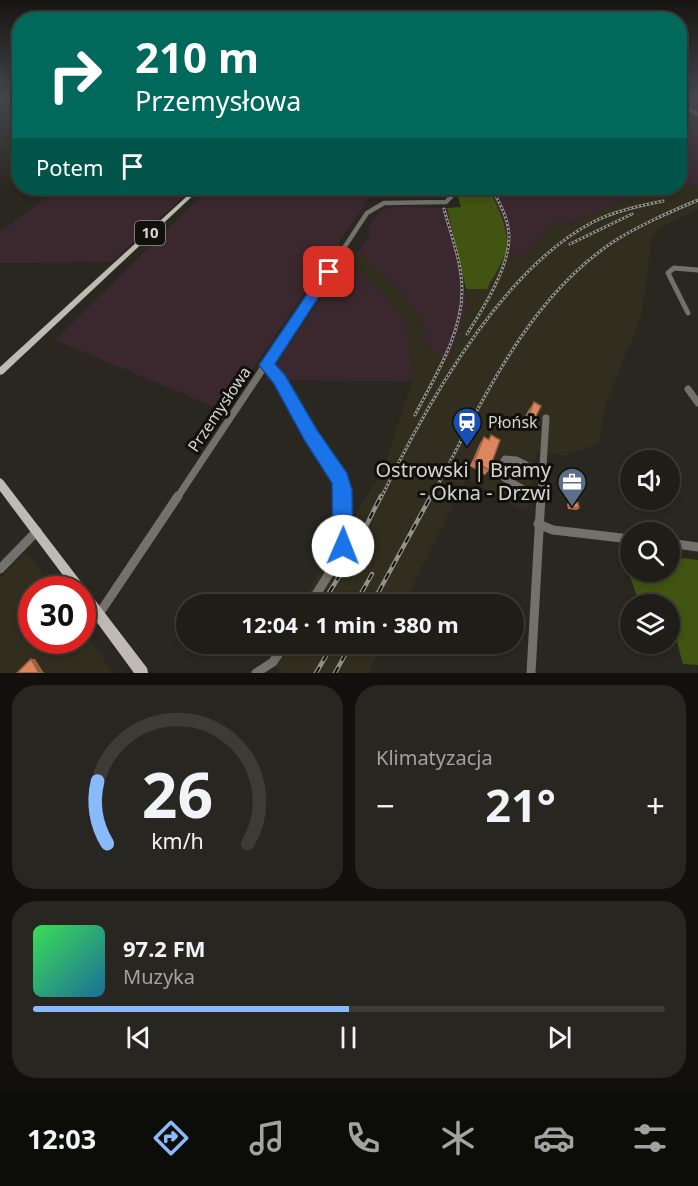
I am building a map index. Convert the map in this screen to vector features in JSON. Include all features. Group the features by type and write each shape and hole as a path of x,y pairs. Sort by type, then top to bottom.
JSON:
{"main road":[{"name":"10","path":"0,374 191,195"},
{"path":"0,483 71,576"},
{"path":"96,610 142,673"}],"street":[{"name":"Przemysłowa","path":"99,614 370,210 384,203 446,202 450,195"},
{"path":"688,313 668,273 674,268 698,270"},
{"path":"267,365 280,379 311,436 335,468 343,490 343,546 339,558 316,594"},
{"path":"688,389 698,403"},
{"path":"531,673 546,418"},
{"path":"540,498 504,478 501,474 501,465 505,459 511,458 542,473"},
{"path":"538,525 553,530 620,538"},
{"path":"0,569 37,531"},
{"path":"680,545 698,547"},
{"path":"256,673 273,662 278,654"}],"shaded area":[{"path":"687,129 698,129 698,184 687,186"},
{"path":"698,184 698,210 658,229 652,238 641,317 605,406 599,443 565,456 537,451 527,512 466,479 408,594 306,594 383,470 412,381 346,261 326,258 337,243 358,252 399,289 420,319 430,349 468,306 466,289 487,289 506,251 521,258 558,219 571,224 635,195 687,195 687,186"},
{"path":"52,195 185,195 111,262 0,263 0,232"},
{"path":"202,195 445,195 445,197 370,197 224,411 55,340"},
{"path":"492,195 635,195 571,224 558,219 521,258 506,251 507,238"},
{"path":"393,207 447,208 468,306 449,357 430,349 420,319 399,289 358,253 371,231 367,230 381,210"},
{"path":"346,261 384,294 406,323 412,381 265,380"},
{"path":"26,552 44,576 18,576 18,654 96,654 96,649 113,673 0,673 0,579"},
{"path":"270,654 378,654 368,673 285,673 265,661"}],"green space":[{"path":"457,195 492,195 505,227 506,251 487,289 466,289 447,208 461,207"},
{"path":"680,558 698,560 698,665 683,664 680,653 680,594 636,594 632,582 680,582"}],"building":[{"path":"534,402 541,406 535,418 529,414"},
{"path":"491,435 500,440 489,470 474,461 484,437 489,440"},
{"path":"569,502 578,503 579,508 570,507"},
{"path":"31,659 39,673 17,673"}],"railway":[{"path":"467,334 494,287 508,248 507,223 495,195"},
{"path":"431,498 508,357 556,292 584,264 616,240 646,223 698,200"},
{"path":"381,498 443,383 497,306 527,273 559,244 593,222 618,212 663,201"},
{"path":"415,415 446,355 461,307 460,270 444,209"},
{"path":"570,244 632,214"},
{"path":"328,594 348,562 381,496"},
{"path":"377,594 431,496"},
{"path":"361,594 372,574"},
{"path":"316,673 327,654"},
{"path":"335,673 345,654"}],"place":[{"name":"Płońsk","path":"467,448"},
{"name":"Ostrowski | Bramy - Okna - Drzwi","path":"572,508"}],"route":[{"path":"329,272 267,365 280,379 311,436 335,468 340,479 343,490 343,546"}]}
